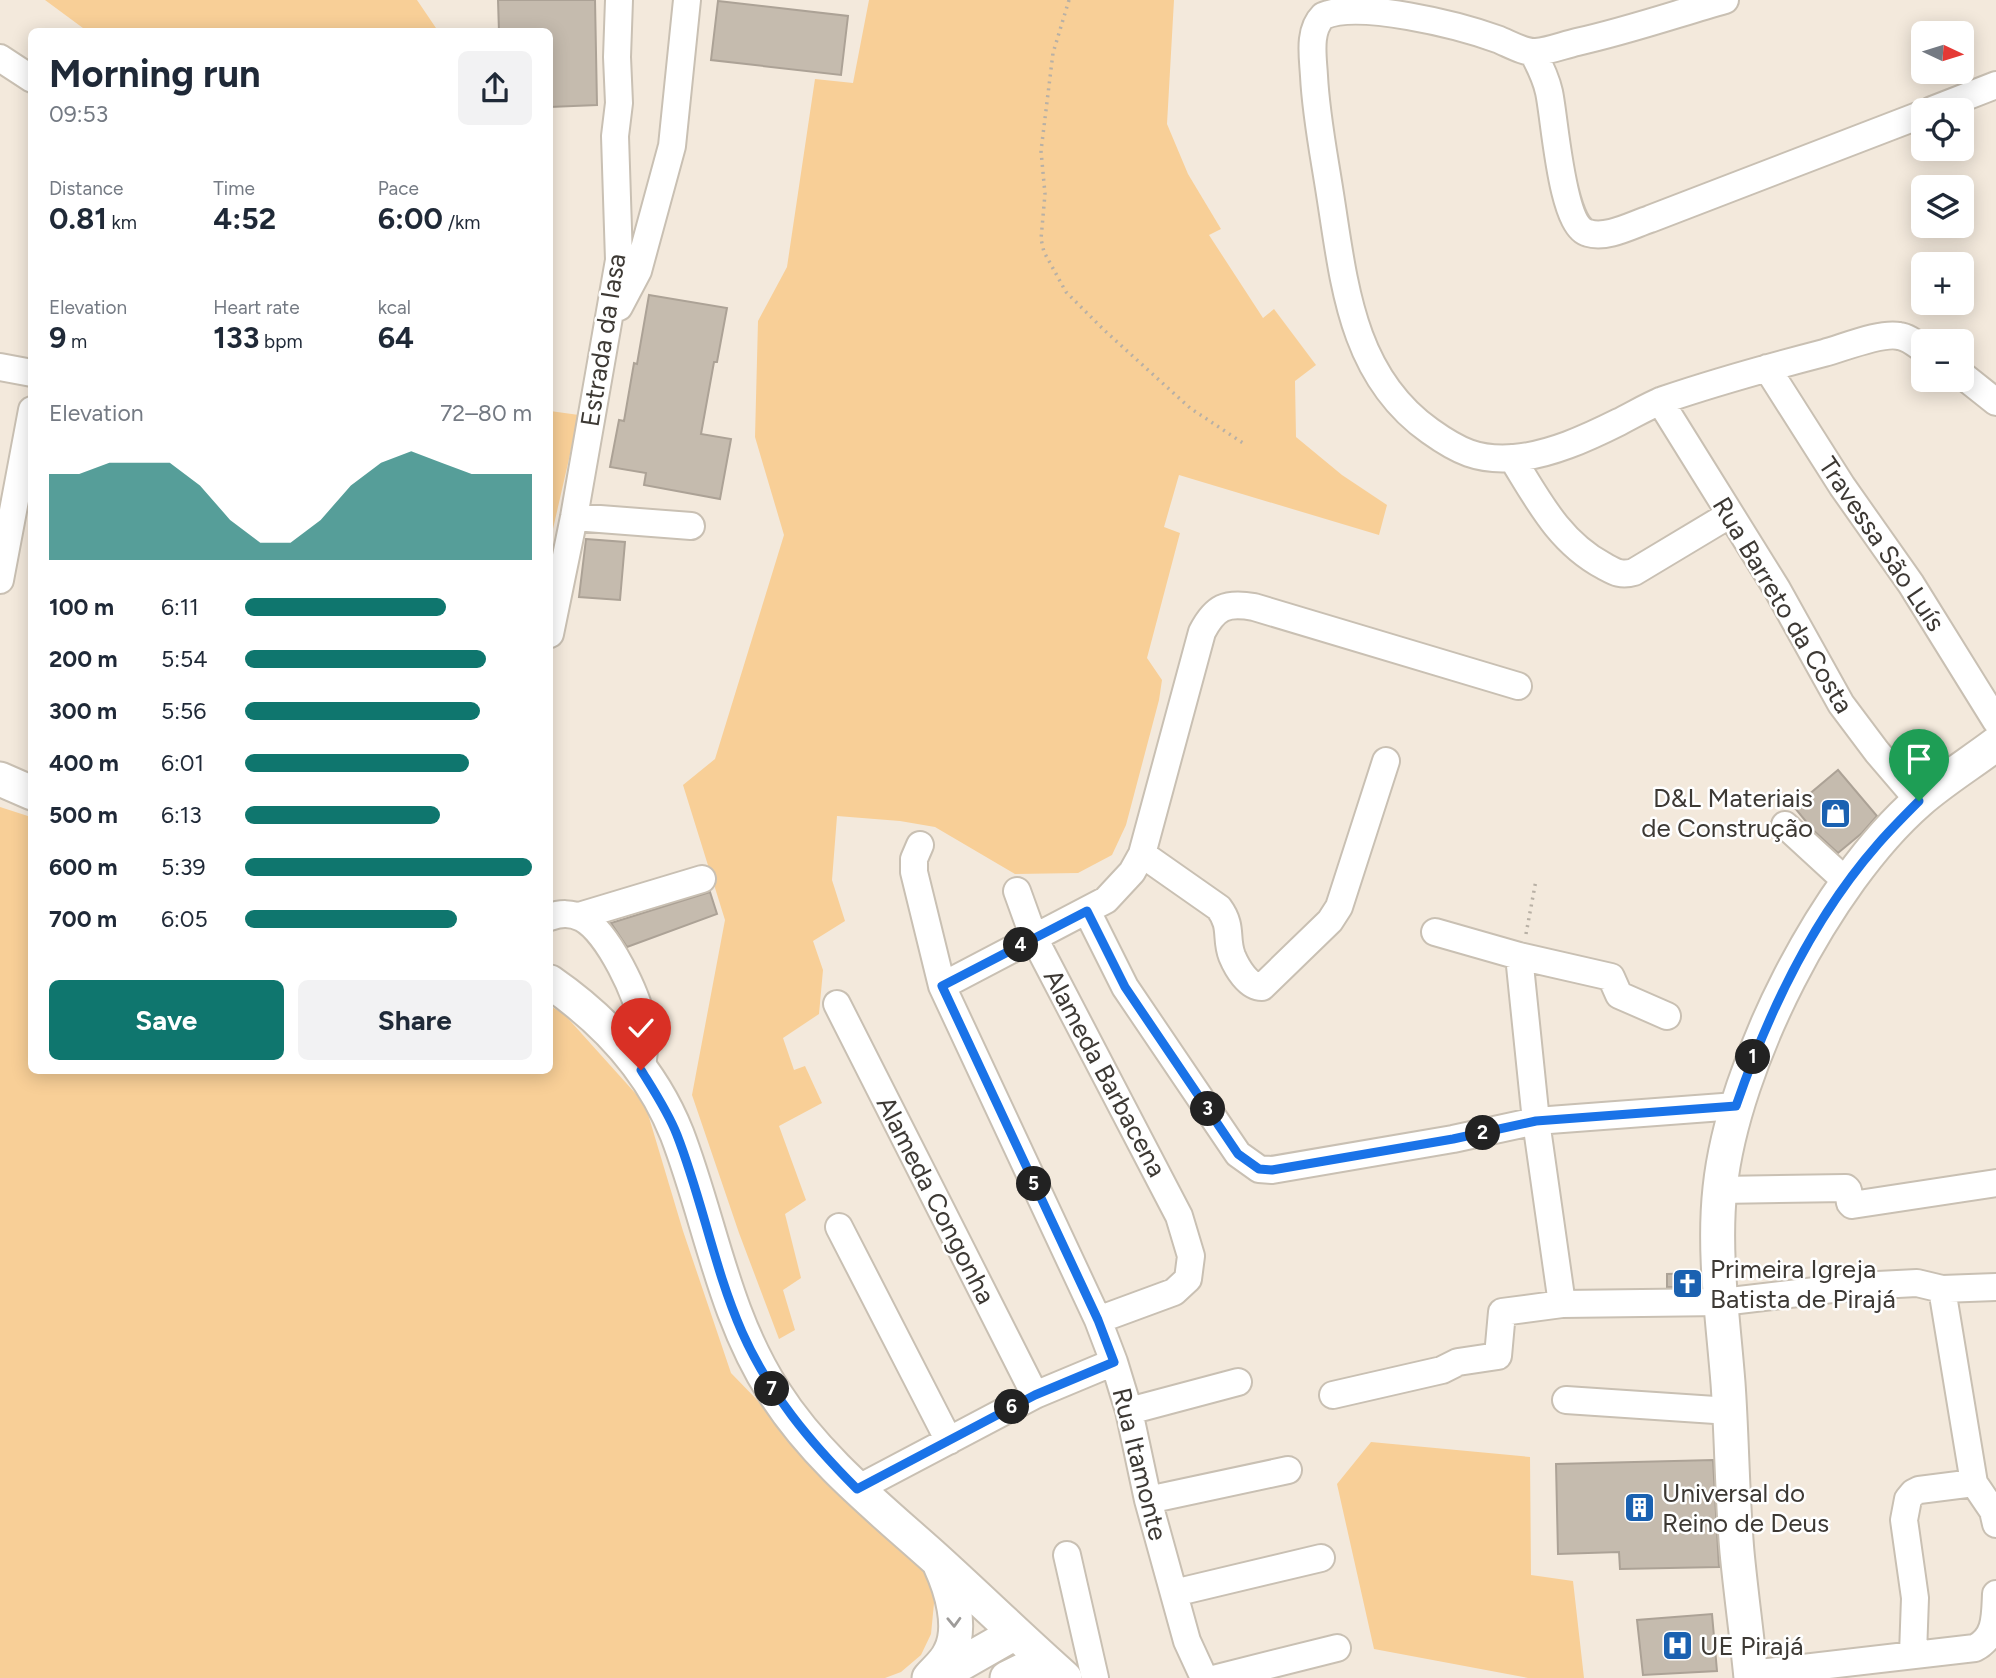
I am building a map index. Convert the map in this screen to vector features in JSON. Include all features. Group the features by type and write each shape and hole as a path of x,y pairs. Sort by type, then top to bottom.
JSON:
{"main road":[{"path":"1751,1676 1737,1551 1718,1247 1719,1190 1736,1106 1753,1055 1769,1021 1809,943 1848,883 1877,845 1919,801 1996,744"},
{"path":"0,779 28,791"},
{"path":"553,984 580,1003 607,1029 641,1070 676,1132 730,1304 756,1362 793,1419 821,1453 857,1489 1054,1669"},
{"path":"929,1678 951,1651 954,1635 952,1599 937,1560"},
{"path":"936,1678 1015,1633"},
{"path":"1007,1678 1054,1669"}],"street":[{"name":"Estrada da Iasa","path":"553,619 574,517 619,260 615,136 619,103 619,0"},
{"path":"607,328 638,271 672,146 687,0"},
{"path":"1725,0 1533,53 1412,9 1367,3 1347,5 1322,16 1315,31 1313,45 1315,91 1339,257 1354,320 1369,362 1388,393 1415,421 1456,450 1471,455 1512,458 1545,453 1598,433 1660,401 1767,368 1893,335 1911,342"},
{"path":"1533,53 1544,75 1549,95 1572,219 1579,230 1590,234 1608,233 1650,219 1911,119"},
{"path":"0,58 28,76"},
{"path":"1963,98 1996,85"},
{"path":"0,367 28,372"},
{"name":"Travessa São Luís","path":"1767,368 1842,486 1911,584 1996,722"},
{"path":"1974,385 1996,402"},
{"name":"Rua Barreto da Costa","path":"1660,401 1777,589 1840,704 1919,801"},
{"path":"0,580 28,431"},
{"path":"1512,458 1551,522 1585,556 1620,575 1634,572 1729,515"},
{"path":"574,517 691,526"},
{"path":"942,986 1106,900 1132,872 1142,854 1202,632 1209,619 1220,609 1231,604 1254,607 1518,686"},
{"path":"1142,854 1219,908 1229,929 1233,957 1249,983 1262,987 1330,921 1339,907 1386,761"},
{"path":"1785,825 1848,883"},
{"path":"919,845 914,859 914,872 942,986 1098,1320 1114,1362"},
{"path":"579,916 702,879"},
{"name":"Alameda Barbacena","path":"1017,891 1034,938 1179,1216 1191,1256 1188,1279 1174,1292 1098,1320"},
{"path":"1087,911 1125,987 1238,1154 1259,1169 1272,1170 1453,1139 1536,1121 1736,1106"},
{"path":"553,916 568,914 579,916 590,923 606,943 633,993 644,1027 641,1070"},
{"path":"1435,932 1519,956 1611,977 1619,995 1667,1016"},
{"path":"1519,956 1536,1121 1562,1304"},
{"name":"Alameda Congonha","path":"837,1004 1035,1395"},
{"path":"1719,1190 1846,1188 1852,1205 1996,1183"},
{"path":"839,1227 949,1441"},
{"path":"1333,1395 1442,1370 1458,1362 1498,1356 1502,1312 1562,1304 1722,1302 1831,1287 1917,1283 1942,1289 1996,1287"},
{"path":"1942,1289 1974,1483 1993,1511 1996,1524"},
{"name":"Rua Itamonte","path":"857,1489 1035,1395 1114,1362 1129,1411 1148,1500 1187,1641 1204,1678"},
{"path":"1129,1411 1238,1382"},
{"path":"1566,1400 1730,1411"},
{"path":"1148,1500 1288,1470"},
{"path":"1913,1654 1915,1598 1904,1520 1908,1499 1919,1490 1974,1483"},
{"path":"1067,1555 1095,1678"},
{"path":"1174,1593 1321,1558"},
{"path":"1751,1676 1975,1648 1985,1643 1994,1628 1996,1594"},
{"path":"1217,1678 1337,1648"}],"path":[{"path":"1069,0 1052,53 1041,150 1045,194 1041,239 1044,252 1066,292 1104,330 1191,408 1243,443"},
{"path":"1519,956 1526,935 1536,880"}],"shaded area":[{"path":"45,0 417,0 436,28 83,28"},
{"path":"869,0 1174,0 1167,124 1188,174 1221,229 1209,235 1263,318 1274,309 1316,365 1295,381 1296,437 1342,475 1387,505 1379,535 1179,475 1164,527 1180,533 1147,658 1162,680 1159,700 1126,825 1112,855 1078,873 1015,874 935,827 837,816 832,880 845,921 813,941 823,970 819,1014 783,1038 794,1070 805,1066 822,1103 779,1126 806,1200 785,1214 801,1278 783,1290 795,1330 779,1339 692,1095 725,920 683,785 715,759 784,535 755,437 758,321 787,267 815,79 853,83"},
{"path":"553,411 579,415 553,529"},
{"path":"0,807 28,816 28,1074 553,1074 553,1008 564,1014 645,1104 683,1231 731,1373 926,1571 935,1593 931,1634 921,1655 901,1672 885,1678 0,1678"},
{"path":"1371,1442 1530,1457 1531,1575 1573,1581 1584,1678 1528,1678 1374,1649 1337,1484"}],"building":[{"path":"498,0 595,0 597,105 553,107 553,28 499,28"},
{"path":"718,1 848,16 841,75 711,60"},
{"path":"649,295 727,308 701,434 731,439 720,499 644,485 646,473 610,467 619,420 624,421 634,363 637,364"},
{"path":"586,539 625,542 620,600 579,597"},
{"name":"D&L Materiais de Construção","path":"1838,770 1877,816 1838,853 1813,830 1794,807"},
{"path":"710,892 717,914 627,947 611,923"},
{"path":"1700,1273 1700,1287 1667,1287 1667,1274"},
{"name":"Universal do Reino de Deus","path":"1713,1460 1719,1567 1620,1569 1619,1552 1558,1554 1556,1464"},
{"name":"UE Pirajá","path":"1712,1614 1717,1671 1643,1675 1637,1620"}],"place":[{"name":"D&L Materiais de Construção","path":"1836,813"},
{"name":"Primeira Igreja Batista de Pirajá","path":"1687,1284"},
{"name":"Universal do Reino de Deus","path":"1639,1508"},
{"name":"UE Pirajá","path":"1677,1646"}],"route":[{"path":"641,1070 676,1132 730,1304 756,1362 793,1419 821,1453 857,1489 1035,1395 1114,1362 1098,1320 942,986 1087,911 1125,987 1238,1154 1259,1169 1272,1170 1453,1139 1536,1121 1736,1106 1753,1055 1809,943 1845,887 1877,845 1919,801"}]}
